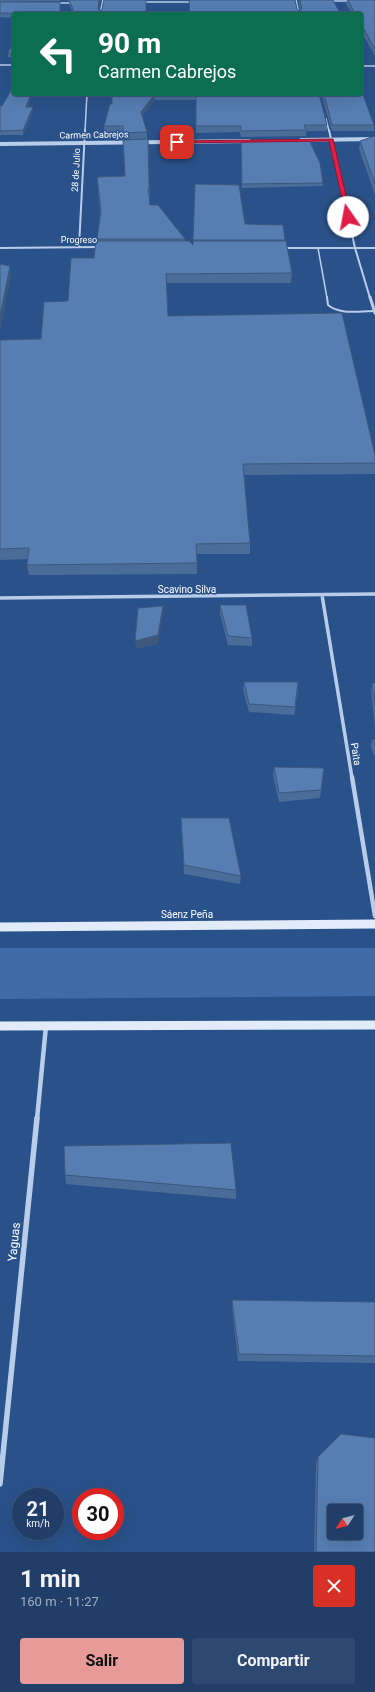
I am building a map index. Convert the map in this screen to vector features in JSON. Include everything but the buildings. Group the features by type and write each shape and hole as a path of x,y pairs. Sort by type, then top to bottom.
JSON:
{"main road":[{"name":"Sáenz Peña","path":"0,927 375,924"},
{"path":"0,1026 375,1025"}],"street":[{"path":"100,12 103,0"},
{"path":"289,2 296,1 299,12"},
{"path":"328,1 352,1"},
{"path":"55,3 79,2"},
{"path":"141,2 196,2"},
{"path":"0,65 12,65"},
{"path":"363,66 375,66"},
{"name":"28 de Julio","path":"79,247 87,96"},
{"path":"325,117 355,248 375,312"},
{"path":"299,140 375,139"},
{"name":"Carmen Cabrejos","path":"0,144 252,141"},
{"name":"Progreso","path":"0,248 107,247"},
{"path":"281,248 375,248"},
{"name":"Scavino Silva","path":"0,598 375,594"},
{"name":"Paita","path":"322,595 375,916"},
{"name":"Yaguas","path":"0,1484 46,1026"}],"lane":[{"path":"318,248 328,305 331,309 337,311 375,312"}],"shaded area":[{"path":"0,948 375,948 375,996 0,999"}],"route":[{"path":"177,142 331,140 348,217"}]}
